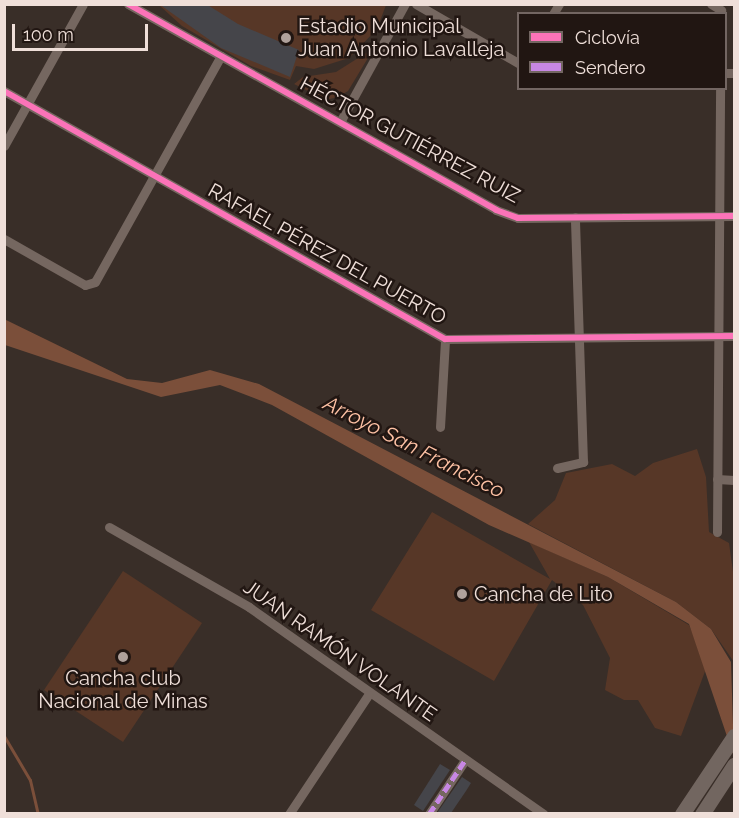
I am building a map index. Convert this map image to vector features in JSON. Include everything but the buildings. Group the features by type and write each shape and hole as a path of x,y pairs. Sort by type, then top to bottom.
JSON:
{"highway":[{"path":"682,813 735,736"},
{"path":"702,813 735,765"}],"street":[{"path":"4,146 83,4"},
{"name":"HÉCTOR GUTIÉRREZ RUIZ","path":"128,4 496,210 519,218 735,216"},
{"path":"340,122 405,4"},
{"path":"417,4 517,62"},
{"path":"711,4 721,9"},
{"path":"4,239 85,285 95,282 221,56"},
{"path":"717,532 720,90"},
{"name":"RAFAEL PÉREZ DEL PUERTO","path":"4,91 396,315 445,339 735,336"},
{"path":"557,468 583,462 575,217"},
{"path":"440,427 445,339"},
{"path":"717,479 735,480"},
{"name":"JUAN RAMÓN VOLANTE","path":"109,527 249,607 368,695 544,813"},
{"path":"288,813 368,695"},
{"path":"429,813 465,760"}],"shaded area":[{"name":"Estadio Municipal Juan Antonio Lavalleja","path":"159,5 386,5 377,29 349,58 314,69 296,66 290,80 251,66 182,26"},
{"path":"374,48 348,91 338,97 326,100 294,84 303,77 336,72"},
{"name":"Arroyo San Francisco","path":"4,319 127,379 162,383 210,370 259,384 676,602 711,629 731,662 734,757 689,624 608,577 489,525 272,405 220,385 161,397 5,345"},
{"path":"697,449 706,477 709,532 729,543 734,579 734,662 711,629 676,602 528,524 555,500 566,473 612,464 635,476 653,463"},
{"path":"432,512 550,579 529,542 608,577 689,625 707,666 681,736 655,728 638,700 624,700 605,690 610,658 583,605 552,580 494,681 371,610"},
{"name":"Cancha club Nacional de Minas","path":"123,571 202,623 123,742 44,690"}],"waterway":[{"path":"4,607 4,616"},
{"path":"4,736 30,780 38,814"}],"marked path":[{"path":"429,814 465,760"}],"cycle path":[{"path":"128,4 496,210 518,218 734,216"},
{"path":"4,91 445,339 734,336"}],"place":[{"name":"Estadio Municipal Juan Antonio Lavalleja","path":"286,38"},
{"name":"Cancha de Lito","path":"462,594"},
{"name":"Cancha club Nacional de Minas","path":"123,657"}]}
